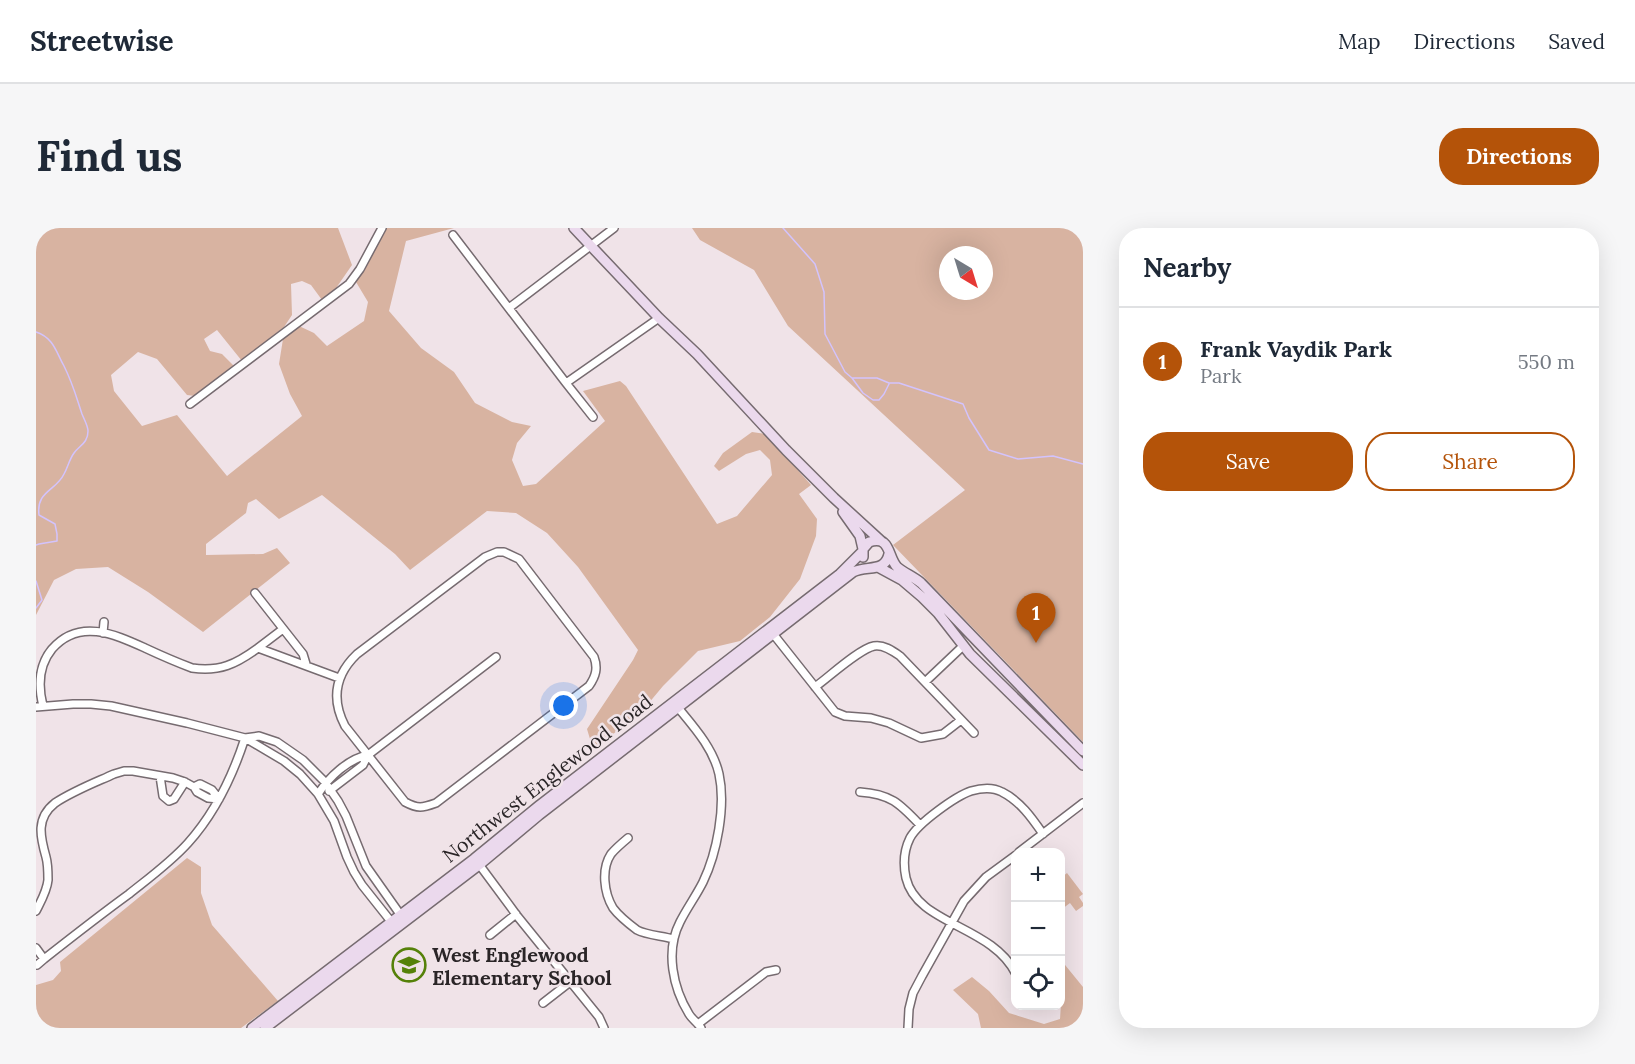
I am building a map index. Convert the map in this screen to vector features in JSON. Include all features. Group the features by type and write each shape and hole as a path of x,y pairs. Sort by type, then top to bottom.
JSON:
{"main road":[{"path":"574,228 659,318 697,354 786,450 886,545 898,568 921,583 1083,751"},
{"path":"834,498 860,536 864,562 902,580 922,597 938,613 963,646 1083,765"},
{"path":"862,551 869,542 875,540 881,542"},
{"name":"Northwest Englewood Road","path":"771,631 840,574 862,551"},
{"path":"875,567 886,563 889,554"},
{"name":"Northwest Englewood Road","path":"265,1028 771,631 853,572 875,567"},
{"name":"Northwest Englewood Road","path":"252,1028 394,925"}],"street":[{"path":"190,404 349,284 360,269 382,228"},
{"path":"509,308 615,228"},
{"path":"453,235 593,417"},
{"path":"566,383 659,318"},
{"path":"497,552 504,552 519,559 594,657 596,671 589,686 436,803 421,808 405,802 345,726 340,716 337,688 339,678 357,654 485,557 497,552"},
{"path":"255,593 303,654 306,664"},
{"path":"103,633 104,622"},
{"path":"283,629 231,665 205,670 192,668 113,634 90,630 77,633 55,645 48,654 40,678 40,706 82,704 111,706 187,723 245,738 284,761 300,774 318,794 334,821 354,872 394,925"},
{"path":"771,631 835,712 845,716 871,718 890,723 921,738 943,734 961,720"},
{"path":"815,687 863,651 874,646 890,649 900,656 974,733"},
{"path":"925,682 963,646"},
{"path":"258,648 339,678"},
{"path":"318,794 325,782 357,757 368,754 496,657"},
{"path":"676,704 711,753 719,773 721,795 717,838 708,871 679,923 674,939 673,973 683,1002 690,1016 700,1026 766,972 776,970"},
{"path":"245,738 259,736 277,742 303,760 325,782 338,801 354,833 366,866 403,918"},
{"path":"37,965 169,862 188,843 219,799 230,778 245,738"},
{"path":"318,794 331,790 352,774 363,765 368,754"},
{"path":"346,766 352,774"},
{"path":"36,911 44,897 48,883 47,859 39,838 40,823 43,815 54,803 124,771 160,776 194,786 200,784 212,790 219,799"},
{"path":"160,776 163,796 169,801 174,799 185,782"},
{"path":"1011,967 987,941 952,923 916,899 908,884 904,868 905,852 911,836 920,825 963,794 978,789 987,788 1002,792 1020,804 1043,834"},
{"path":"860,792 874,793 893,800 920,825"},
{"path":"1025,848 1083,804"},
{"path":"628,838 610,856 607,866 606,888 612,907 639,931 674,939"},
{"path":"908,1028 913,993 964,901 986,877 1011,858"},
{"path":"477,862 598,1017 604,1028"},
{"path":"490,935 516,914"},
{"path":"36,948 44,959"},
{"path":"543,1003 570,982"}],"shaded area":[{"path":"36,228 338,228 352,265 334,291 322,300 311,285 302,281 291,284 292,315 284,327 242,361 217,330 204,339 210,351 222,354 234,366 195,396 187,395 157,359 138,352 111,375 114,391 142,426 177,415 227,476 302,416 290,394 279,364 283,339 299,326 314,333 327,346 364,321 368,302 356,282 385,228 454,228 406,241 389,311 421,348 454,372 475,403 512,422 531,426 517,443 512,460 523,486 536,484 605,421 583,391 620,381 626,386 717,524 737,516 772,475 770,460 760,450 746,454 719,471 714,466 723,453 752,432 766,434 811,485 799,494 817,519 816,536 800,579 770,617 740,641 698,651 663,686 638,716 595,747 587,729 638,650 578,567 547,533 516,513 487,511 410,570 395,554 322,495 279,519 256,499 248,503 246,513 206,544 206,555 263,554 277,548 290,563 203,632 148,592 108,567 76,569 54,580 36,615"},
{"path":"692,228 1083,228 1083,742 893,545 965,490 788,326 754,270 700,240"},
{"path":"187,858 201,867 201,893 212,925 278,1001 241,1028 36,1028 36,985 53,980 61,971 60,962"},
{"path":"1067,873 1083,894 1079,897 1083,906 1076,911 1070,903 1065,907 1065,875"},
{"path":"1065,965 1083,987 1083,1028 981,1028 978,1014 953,990 972,977 989,991 1009,1013 1044,1024 1060,1019 1061,1010 1065,1010"}],"waterway":[{"path":"783,228 815,264 824,292 825,334 845,372 852,378 877,378 889,383 899,383 963,404 989,450 1018,459 1053,456 1083,464"},
{"path":"36,332 47,338 56,351 72,384 88,431 85,441 72,456 61,480 43,496 39,507 39,515 55,524 57,541 36,545"},
{"path":"852,378 863,393 873,400 879,400 889,384"},
{"path":"36,581 42,600 36,608"}],"place":[{"name":"Frank Vaydik Park","path":"1036,643"},
{"name":"West Englewood Elementary School","path":"409,965"}]}
